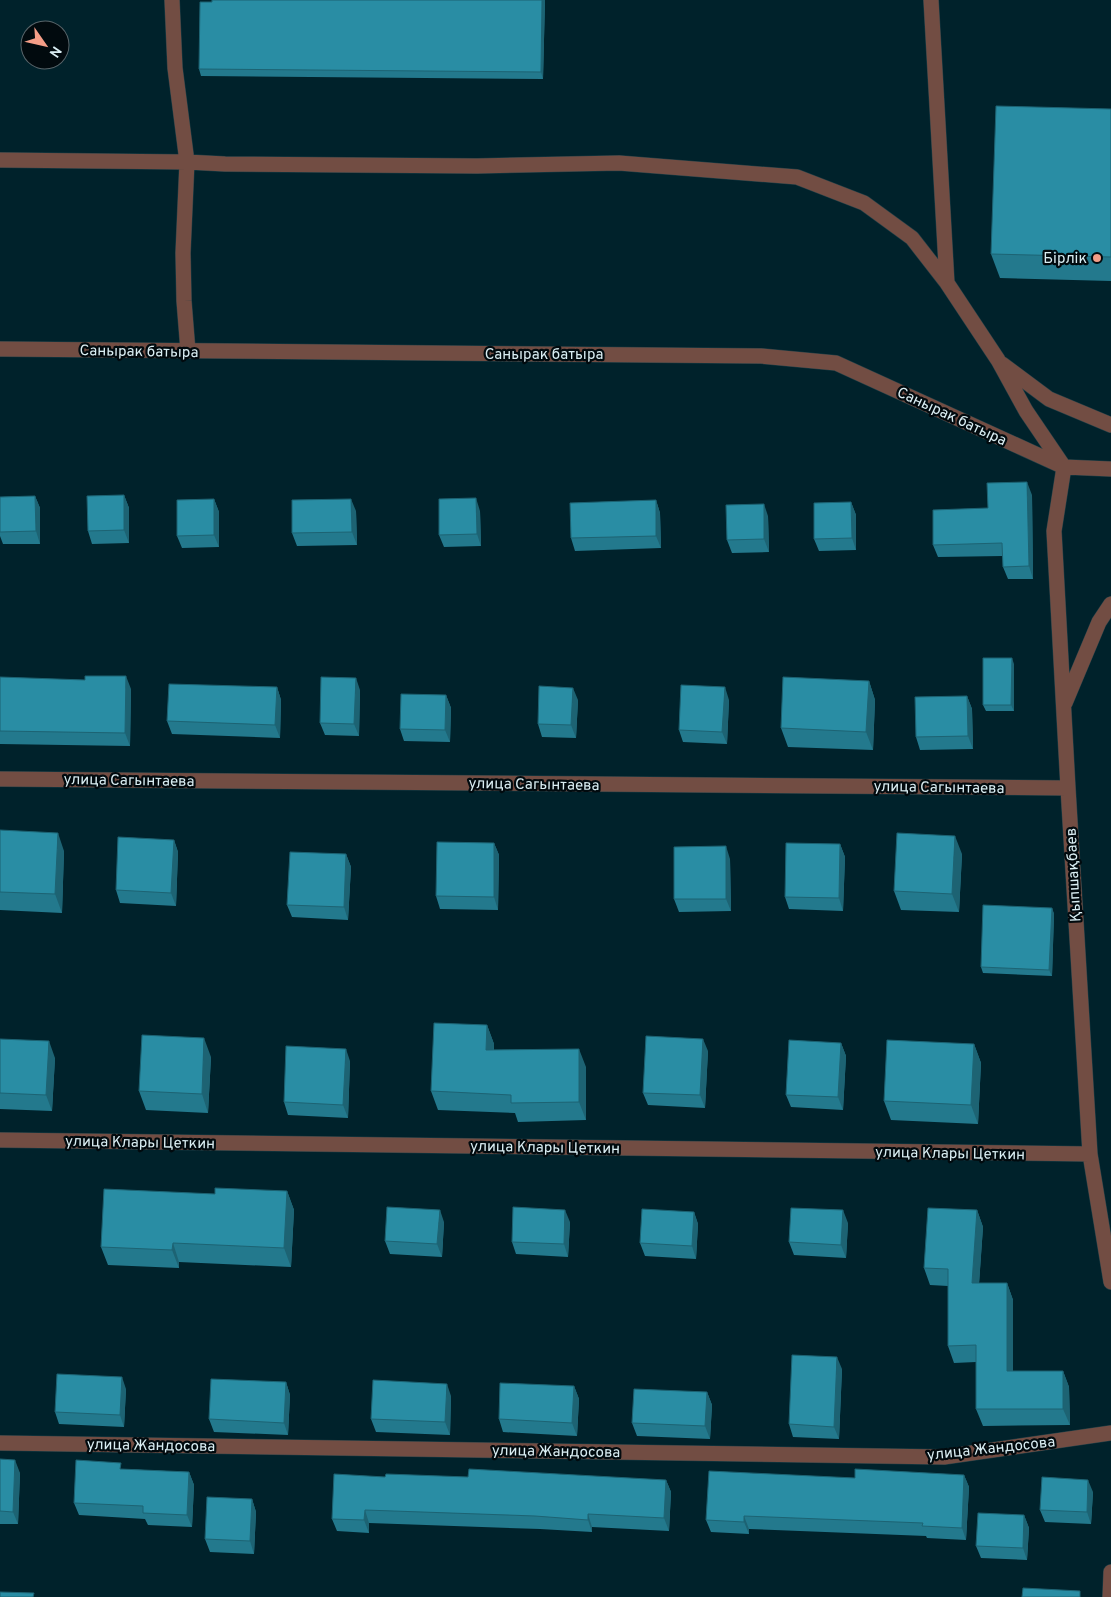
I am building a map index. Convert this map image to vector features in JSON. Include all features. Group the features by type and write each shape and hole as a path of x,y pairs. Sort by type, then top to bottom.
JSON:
{"street":[{"path":"172,0 175,68 187,162 183,253 188,351"},
{"path":"931,0 947,284"},
{"path":"0,160 477,166 618,164 797,177 864,203 912,238 947,284 998,360 1026,411 1064,467 1111,469"},
{"name":"Санырак батыра","path":"0,349 761,356 836,363 1064,467"},
{"path":"998,360 1049,399 1111,425"},
{"name":"Қыпшақбаев","path":"1064,467 1054,531 1063,707 1090,1154 1111,1282"},
{"path":"1063,707 1099,622 1111,604"},
{"name":"улица Сагынтаева","path":"0,779 1068,788"},
{"name":"улица Клары Цеткин","path":"0,1140 1090,1154"},
{"name":"улица Жандосова","path":"0,1443 944,1456 1111,1434"},
{"path":"1110,1597 1111,1572"}],"building":[{"path":"212,0 542,0 541,72 199,69 200,2 212,2"},
{"path":"996,106 1111,109 1111,257 991,254"},
{"path":"1027,482 1029,566 1003,567 1002,543 933,545 933,510 988,508 987,483"},
{"path":"124,495 124,530 88,531 87,496"},
{"path":"35,496 36,531 0,532 0,497"},
{"path":"476,498 477,534 439,535 439,499"},
{"path":"214,499 214,535 177,536 177,500"},
{"path":"351,499 352,532 292,533 292,500"},
{"path":"656,500 656,536 571,538 570,503"},
{"path":"851,502 852,538 814,539 814,503"},
{"path":"764,504 764,539 727,540 726,505"},
{"path":"983,658 1012,658 1011,705 983,705"},
{"path":"85,676 126,676 125,733 0,731 0,677 85,680"},
{"path":"321,677 356,678 354,724 320,723"},
{"path":"783,677 869,681 866,732 781,728"},
{"path":"169,684 277,687 275,725 167,721"},
{"path":"681,685 725,687 722,732 679,730"},
{"path":"539,686 573,688 571,725 538,724"},
{"path":"401,694 446,695 445,730 400,729"},
{"path":"967,696 968,736 916,737 915,697"},
{"path":"0,830 58,833 55,894 0,892"},
{"path":"897,833 955,836 952,894 894,891"},
{"path":"118,837 174,840 171,893 116,890"},
{"path":"437,842 494,843 494,897 436,896"},
{"path":"786,843 840,844 839,898 785,897"},
{"path":"726,846 726,899 674,899 674,847"},
{"path":"290,852 346,854 344,907 287,905"},
{"path":"983,905 1052,908 1049,970 981,967"},
{"path":"434,1023 487,1025 486,1050 579,1049 579,1102 511,1103 511,1095 431,1091"},
{"path":"142,1035 204,1038 202,1094 139,1091"},
{"path":"646,1036 703,1039 700,1095 643,1093"},
{"path":"0,1039 49,1041 46,1095 0,1093"},
{"path":"789,1040 841,1043 838,1097 786,1095"},
{"path":"887,1040 974,1044 971,1105 884,1101"},
{"path":"286,1046 346,1049 343,1105 284,1102"},
{"path":"215,1188 287,1191 284,1248 173,1243 172,1250 101,1247 104,1189 215,1194"},
{"path":"387,1207 440,1210 437,1244 385,1241"},
{"path":"513,1207 565,1210 564,1244 512,1242"},
{"path":"791,1208 843,1210 841,1245 789,1242"},
{"path":"928,1208 977,1210 972,1283 1007,1283 1007,1371 1063,1371 1063,1409 976,1409 976,1345 948,1346 948,1269 924,1268"},
{"path":"642,1209 694,1212 692,1246 640,1243"},
{"path":"792,1355 837,1357 834,1427 789,1424"},
{"path":"57,1374 122,1377 120,1415 55,1412"},
{"path":"211,1379 286,1382 284,1423 209,1419"},
{"path":"373,1380 447,1384 445,1422 371,1419"},
{"path":"500,1383 574,1386 572,1423 499,1419"},
{"path":"634,1389 707,1392 705,1426 632,1423"},
{"path":"0,1459 15,1460 13,1512 0,1511"},
{"path":"76,1460 121,1463 120,1469 189,1472 187,1515 143,1513 143,1506 74,1503"},
{"path":"469,1469 666,1480 664,1518 588,1514 588,1520 535,1516 365,1510 364,1520 332,1519 334,1474 385,1477 386,1474 468,1477"},
{"path":"855,1469 964,1475 962,1528 922,1526 923,1523 744,1516 744,1522 706,1520 709,1471 855,1478"},
{"path":"1042,1477 1088,1480 1087,1512 1040,1510"},
{"path":"207,1497 252,1499 250,1541 205,1539"},
{"path":"978,1513 1024,1515 1023,1548 976,1546"},
{"path":"1023,1588 1080,1591 1080,1597 1022,1597"},
{"path":"0,1592 34,1593 33,1597 0,1597"}],"place":[{"name":"Бірлік","path":"1097,258"}]}
